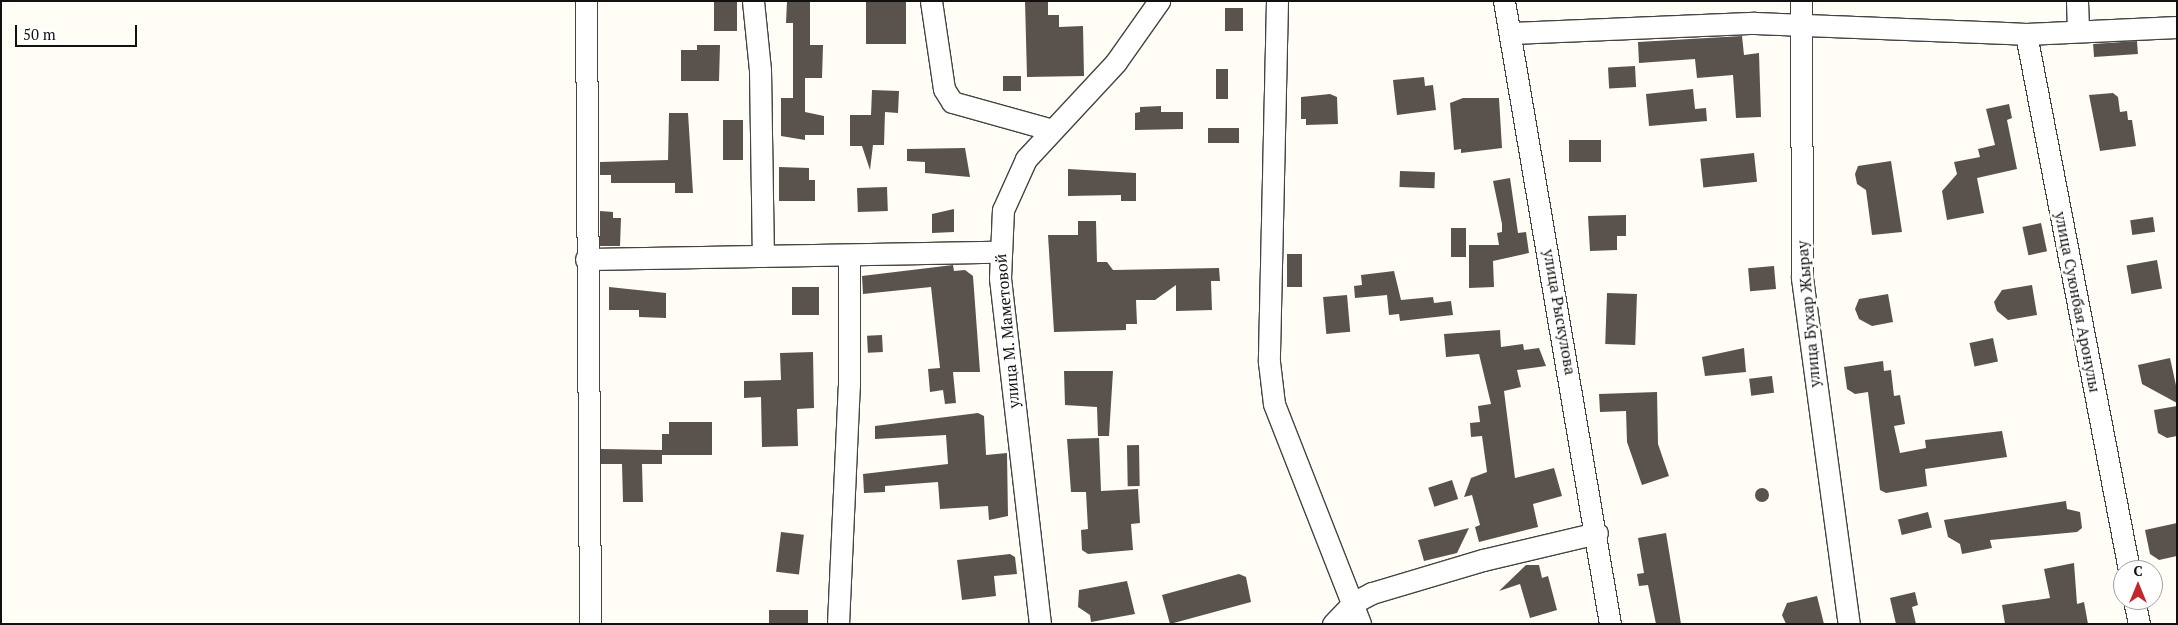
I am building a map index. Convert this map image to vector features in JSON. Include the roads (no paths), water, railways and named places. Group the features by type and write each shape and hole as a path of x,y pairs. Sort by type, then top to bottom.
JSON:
{"street":[{"path":"586,1 586,259 590,624"},
{"path":"753,1 760,70 763,256"},
{"path":"931,1 944,90 952,102 1049,129"},
{"name":"улица М. Маметовой","path":"1040,624 1020,478 999,252 1003,210 1026,159 1049,129 1116,62 1159,1"},
{"path":"1277,1 1270,362 1274,404 1360,624"},
{"name":"улица Рыскулова","path":"1504,1 1512,32 1597,533 1610,624"},
{"name":"улица Бухар Жырау","path":"1801,1 1802,278 1849,624"},
{"path":"2077,1 2078,30"},
{"path":"1512,32 1755,23 1800,28 1914,26 2026,34 2078,30 2177,27"},
{"name":"улица Суюнбая Аронулы","path":"2026,34 2127,560"},
{"path":"586,259 999,252"},
{"path":"838,624 849,386 849,255"},
{"path":"1333,624 1353,603 1483,560 1597,533"},
{"path":"2136,610 2139,624"}]}
